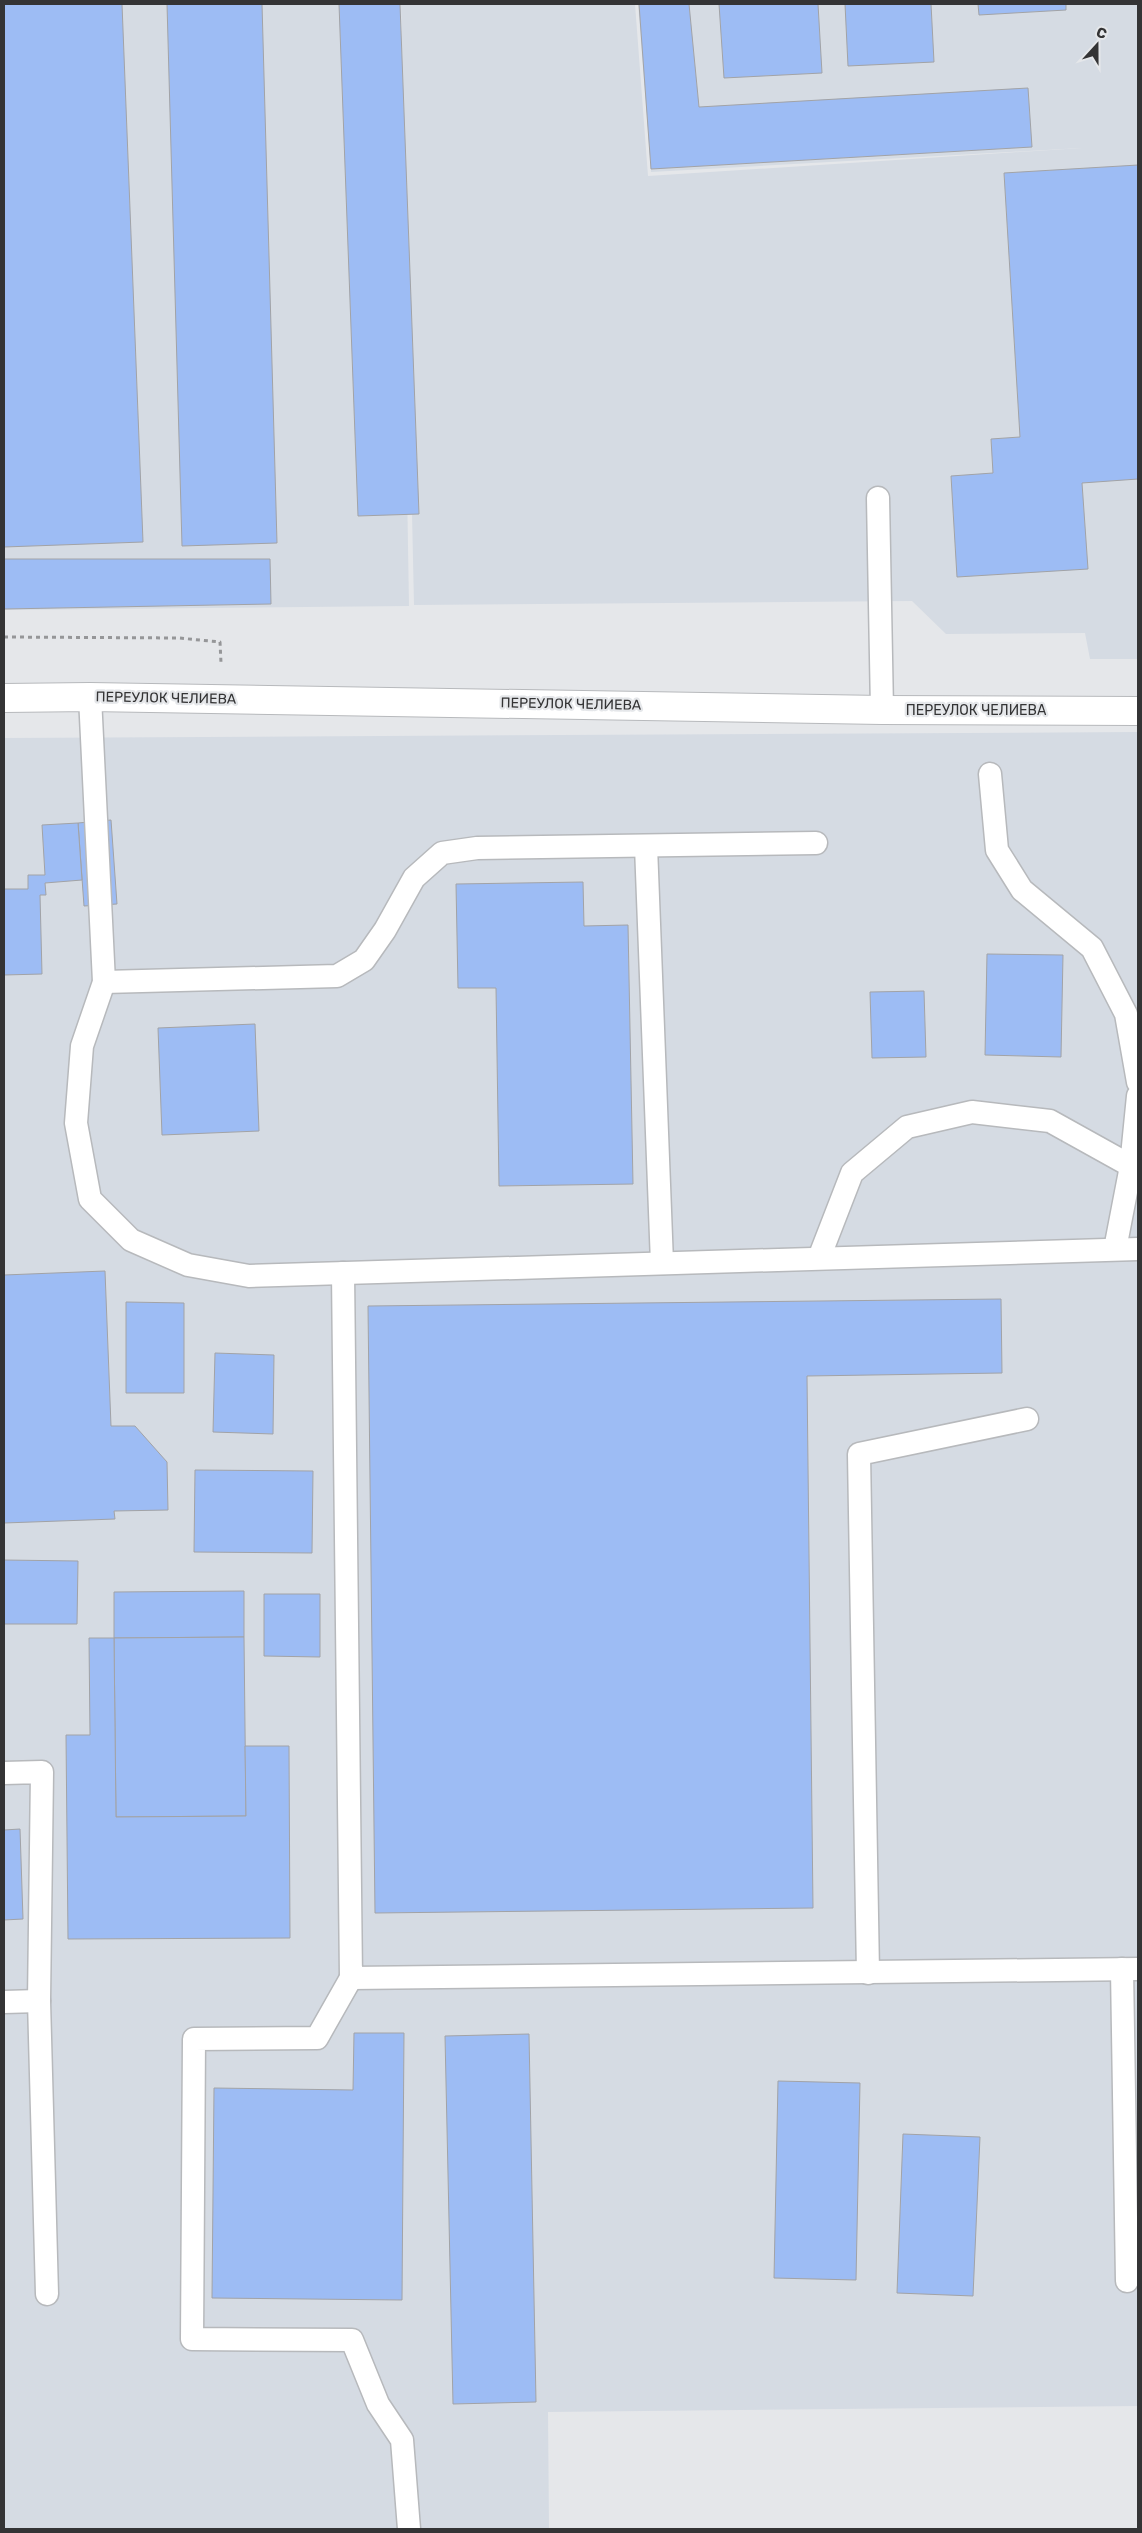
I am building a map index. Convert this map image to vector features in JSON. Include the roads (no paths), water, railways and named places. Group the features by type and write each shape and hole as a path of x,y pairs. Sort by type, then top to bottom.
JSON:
{"street":[{"name":"ПЕРЕУЛОК ЧЕЛИЕВА","path":"4,698 90,697 882,710 1138,710"}],"lane":[{"path":"878,498 882,710"},
{"path":"90,697 104,982 82,1046 76,1123 90,1199 132,1240 188,1265 249,1276 1138,1249"},
{"path":"990,774 997,850 1022,890 1092,948 1126,1014 1138,1082"},
{"path":"104,982 337,976 364,960 385,930 414,878 442,853 477,848 816,843"},
{"path":"646,846 662,1263"},
{"path":"1115,1249 1131,1166 1138,1096"},
{"path":"819,1258 852,1173 907,1127 972,1112 1050,1121 1131,1166"},
{"path":"343,1273 351,1978 317,2038 194,2039 192,2339 352,2340 378,2404 402,2440 409,2529"},
{"path":"868,1972 859,1454 1027,1418"},
{"path":"4,1773 42,1772 39,2002 47,2294"},
{"path":"351,1978 1130,1969 1127,2281"},
{"path":"4,2002 39,2002"}]}
